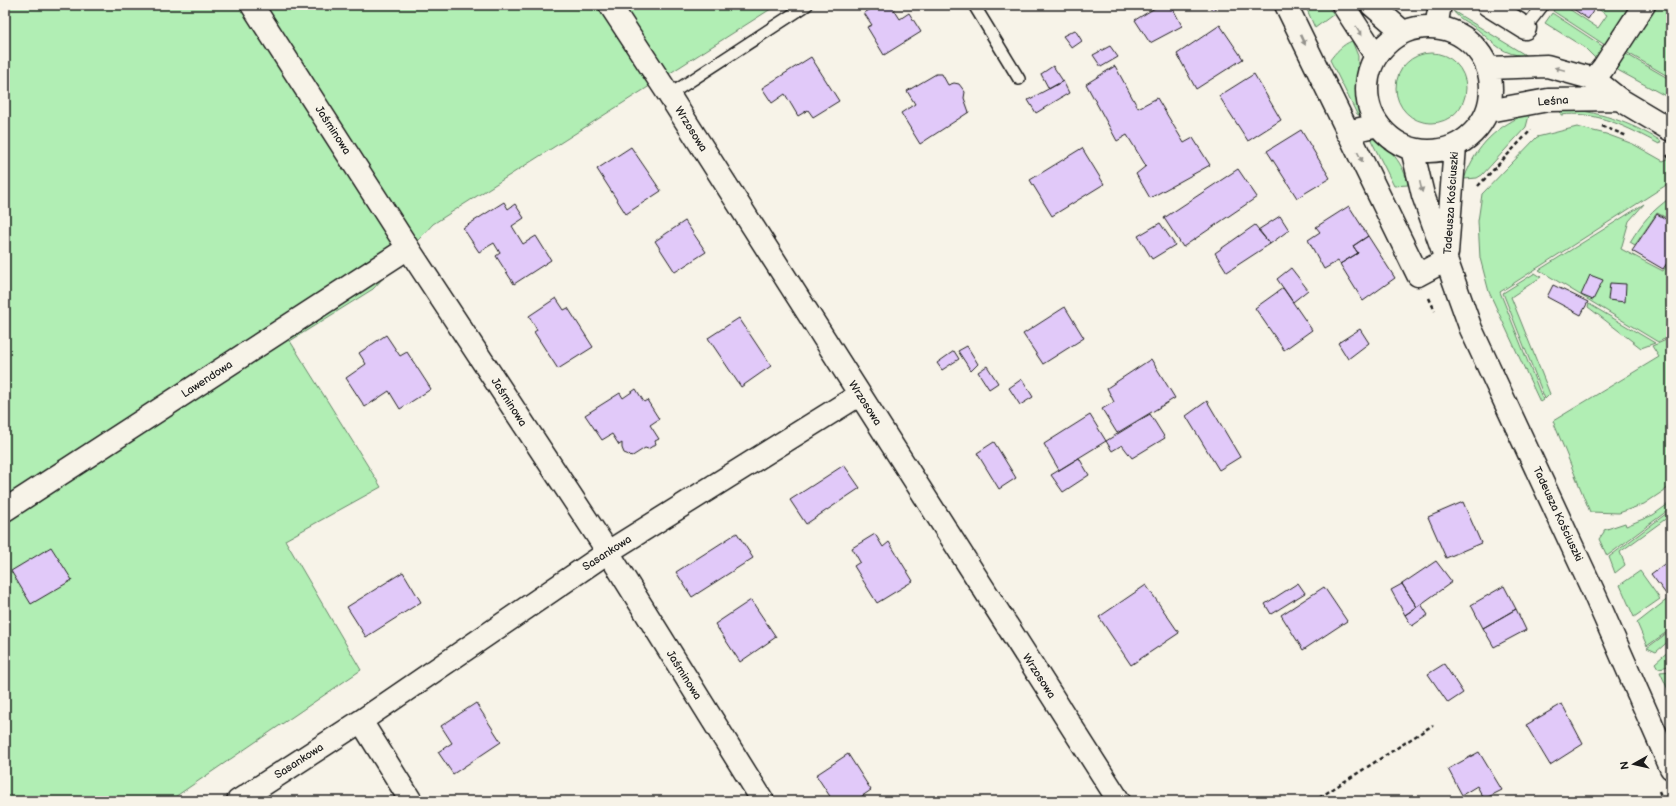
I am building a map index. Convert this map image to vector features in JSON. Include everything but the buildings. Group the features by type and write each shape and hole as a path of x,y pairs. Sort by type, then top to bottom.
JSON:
{"street":[{"name":"Jaśminowa","path":"252,5 408,248 608,552 763,801"},
{"name":"Wrzosowa","path":"610,5 669,95 1119,801"},
{"path":"1286,5 1418,275 1446,260"},
{"path":"1343,5 1376,56"},
{"path":"1372,5 1403,32"},
{"path":"1436,27 1440,5"},
{"path":"1488,5 1525,28"},
{"path":"1594,78 1644,5"},
{"path":"1419,27 1436,27 1452,31 1467,40 1479,52 1488,68 1491,82 1491,96 1488,111 1469,137 1455,146 1434,151 1412,149 1394,140 1378,125 1370,109 1367,91 1369,73 1376,56 1387,43 1403,32 1419,27"},
{"path":"1488,68 1547,66 1594,78 1619,99 1671,130"},
{"name":"Leśna","path":"1488,111 1548,100 1619,99"},
{"path":"1347,132 1378,125"},
{"name":"Tadeusza Kościuszki","path":"1446,260 1455,146"},
{"name":"Tadeusza Kościuszki","path":"1412,149 1423,196 1471,329 1594,592 1671,768"},
{"name":"Lawendowa","path":"5,510 408,248"},
{"name":"Sasankowa","path":"238,801 361,722 608,552 859,395"},
{"path":"361,722 411,801"}],"lane":[{"path":"669,95 807,5"},
{"path":"974,5 1020,79"},
{"path":"1525,28 1543,5"}],"path":[{"path":"1600,126 1614,130 1634,139"},
{"path":"1473,191 1533,129"},
{"path":"1660,152 1667,155 1671,161"},
{"path":"1314,801 1433,725"}],"green space":[{"path":"5,5 777,5 433,224 373,289 290,341 381,487 285,540 361,670 169,801 5,801"},
{"path":"1305,5 1326,5 1334,14 1315,28"},
{"path":"1556,5 1563,5 1598,28 1607,15 1592,5 1635,5 1608,47 1553,11"},
{"path":"1650,5 1671,5 1671,78 1621,49"},
{"path":"1453,11 1527,56 1512,54 1495,45 1475,27 1459,17"},
{"path":"1552,13 1607,49 1598,61 1585,48 1545,23"},
{"path":"1352,41 1358,56 1357,97 1364,118 1357,114 1330,60 1342,46"},
{"path":"1621,51 1671,80 1671,99 1612,67"},
{"path":"1431,53 1444,56 1456,63 1463,75 1466,88 1463,101 1456,113 1444,120 1431,123 1418,120 1406,113 1399,101 1396,88 1399,75 1406,63 1418,56"},
{"path":"1560,108 1613,118 1637,128 1661,141 1659,144 1624,126 1599,118 1574,114 1561,115"},
{"path":"1530,112 1526,127 1482,175 1477,178 1464,179 1475,156 1489,138 1507,124"},
{"path":"1577,127 1606,134 1633,144 1663,161 1670,158 1671,182 1500,292 1543,400 1540,402 1489,292 1480,258 1478,221 1482,194 1537,137"},
{"path":"1370,138 1383,145 1395,156 1403,170 1408,185 1394,186"},
{"path":"1671,197 1671,220 1657,213 1635,245 1630,242 1648,217"},
{"path":"1644,204 1629,221 1621,249 1663,271 1671,259 1671,336 1658,342 1539,270"},
{"path":"1535,273 1541,277 1511,297 1550,394 1545,399 1503,293"},
{"path":"1589,304 1655,343 1641,348 1588,307"},
{"path":"1671,338 1671,486 1644,504 1619,513 1590,512 1553,421 1659,357 1652,346"},
{"path":"1671,502 1671,508 1607,556 1599,539 1604,530 1625,523 1626,526 1653,515"},
{"path":"1671,510 1671,515 1620,552 1625,565 1615,573 1609,557"},
{"path":"1640,571 1660,599 1634,617 1620,585"},
{"path":"1669,598 1671,600 1671,629 1647,646 1637,623"},
{"path":"1671,630 1671,639 1656,652 1647,648"},
{"path":"1671,649 1671,666 1658,668 1655,663"},
{"path":"1671,671 1671,696 1660,672"}]}
